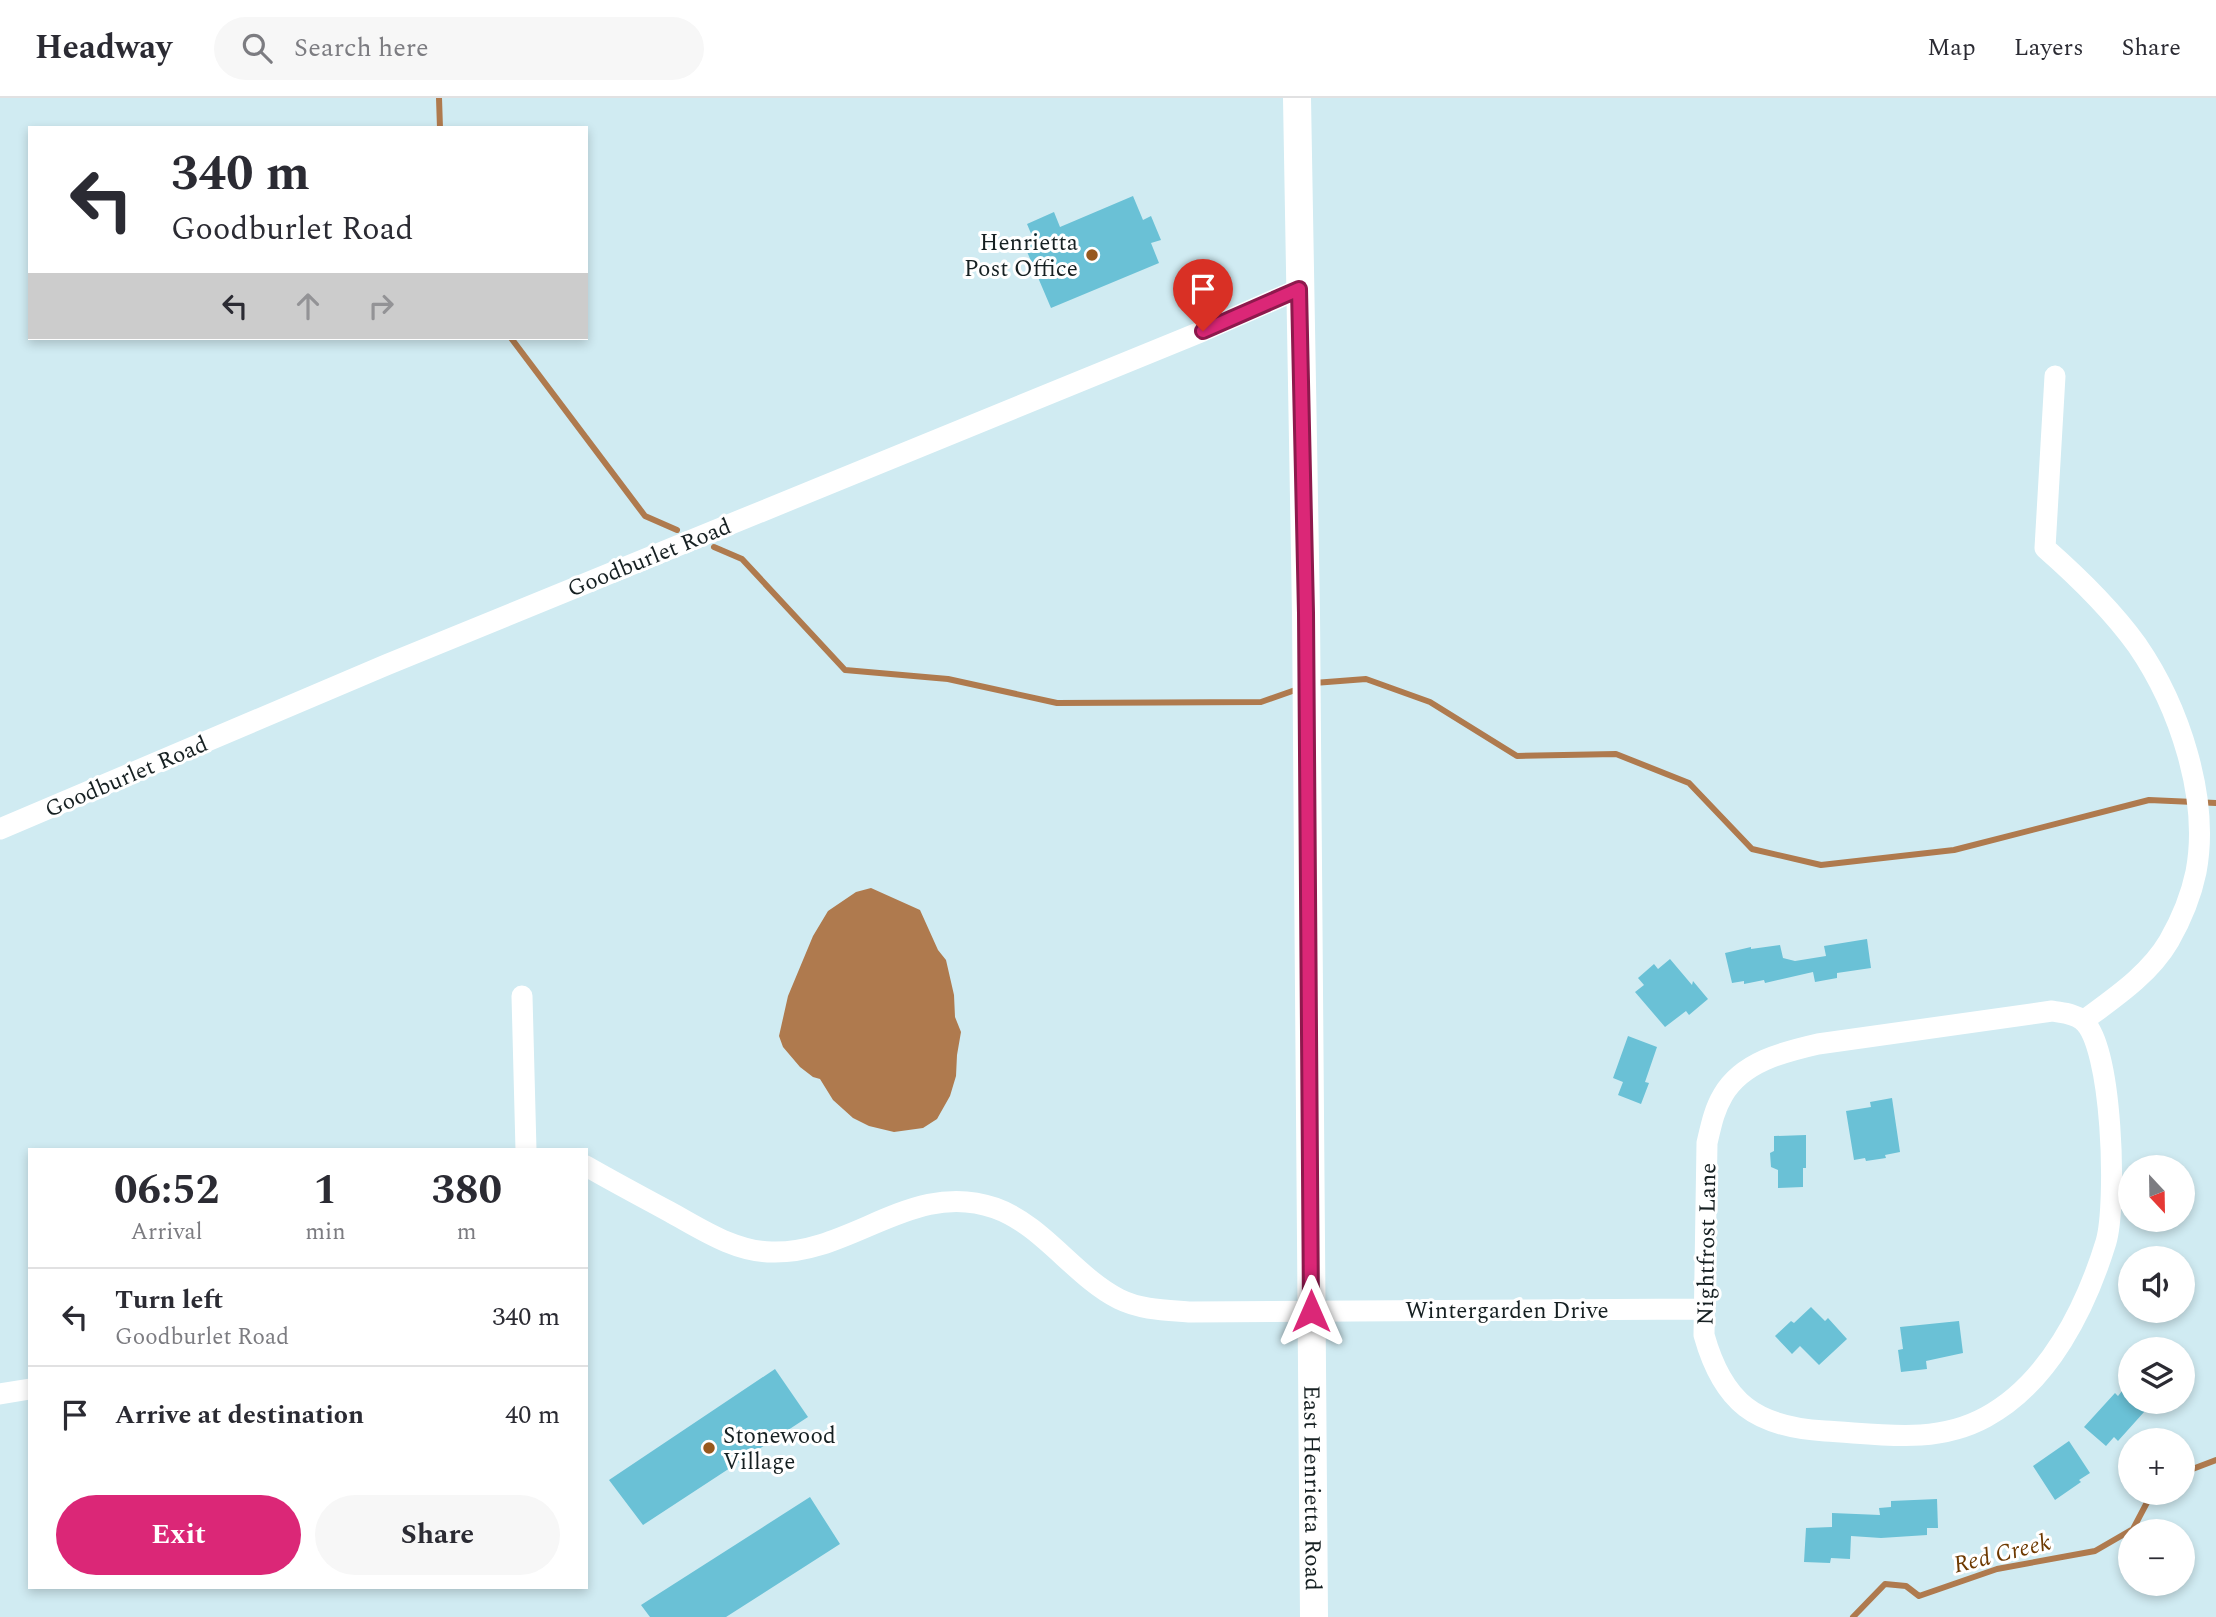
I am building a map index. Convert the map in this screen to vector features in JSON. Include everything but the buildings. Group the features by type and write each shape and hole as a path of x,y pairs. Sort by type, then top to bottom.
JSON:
{"main road":[{"name":"East Henrietta Road","path":"1297,98 1307,707 1311,1311 1308,1616"}],"street":[{"name":"Goodburlet Road","path":"0,829 386,665 1191,336 1299,289"},
{"path":"2055,376 2045,548 2073,572 2103,604 2136,645 2165,692 2183,739 2196,799 2199,831 2196,872 2185,909 2168,943 2144,972 2083,1021"},
{"path":"522,996 526,1148"},
{"name":"Nightfrost Lane","path":"2052,1011 2070,1014 2083,1021 2094,1035 2106,1081 2113,1193 2107,1239 2088,1288 2069,1329 2041,1370 2013,1399 1986,1417 1936,1435 1800,1429 1775,1424 1752,1412 1735,1398 1720,1379 1710,1359 1704,1335 1703,1309 1707,1143 1714,1113 1724,1093 1742,1073 1763,1060 1818,1044 2052,1011"},
{"name":"Wintergarden Drive","path":"588,1167 716,1238 742,1248 769,1252 817,1248 908,1209 934,1202 968,1202 995,1208 1015,1218 1101,1288 1119,1299 1150,1309 1191,1312 1703,1309"},
{"path":"0,1394 28,1389"}],"shaded area":[{"path":"871,888 920,910 938,950 946,960 954,995 955,1017 961,1032 956,1076 950,1096 937,1119 923,1128 894,1132 869,1126 853,1118 833,1100 820,1079 800,1067 783,1047 779,1036 788,996 813,936 828,911 856,892"}],"waterway":[{"path":"439,98 440,126"},
{"path":"513,340 645,516 677,530"},
{"path":"714,547 742,559 845,670 948,679 1057,703 1261,702 1301,688"},
{"path":"1314,683 1366,679 1430,702 1517,756 1616,754 1689,783 1752,849 1821,865 1954,850 2149,800 2216,803"},
{"name":"Red Creek","path":"2195,1468 2216,1460"},
{"name":"Red Creek","path":"1853,1617 1885,1584 1906,1586 1919,1596 1997,1569 2095,1551 2133,1529 2146,1505"}],"place":[{"name":"Henrietta Post Office","path":"1092,255"},
{"name":"Stonewood Village","path":"709,1448"}],"route":[{"path":"1203,331 1299,289 1306,613 1311,1311"}]}
